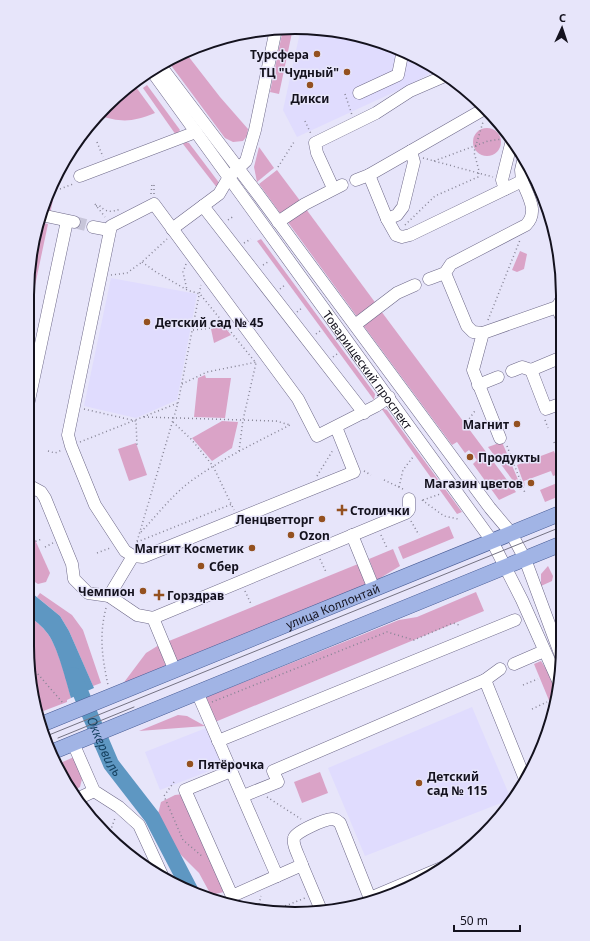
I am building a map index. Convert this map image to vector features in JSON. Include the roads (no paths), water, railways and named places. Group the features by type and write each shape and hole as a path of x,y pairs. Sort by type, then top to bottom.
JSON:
{"main road":[{"name":"улица Коллонтай","path":"45,722 68,709 175,670 556,515"},
{"path":"56,750 556,546"}],"street":[{"path":"173,231 223,190 229,177 246,161 255,130 275,35"},
{"path":"359,93 398,75 401,57"},
{"name":"Товарищеский проспект","path":"163,70 239,169 490,508 511,533 524,559 556,643"},
{"name":"Товарищеский проспект","path":"155,75 492,541 522,600 554,673"},
{"path":"278,222 338,187 317,153 315,143 376,113 410,91 440,78"},
{"path":"356,180 412,153 481,111"},
{"path":"80,176 196,132"},
{"path":"503,185 507,143"},
{"path":"387,219 397,215 403,207 414,162 412,153"},
{"path":"429,279 445,272 451,264 526,225 530,220 533,207 520,176 522,167"},
{"path":"369,175 387,219 396,235 402,236 410,235 503,185 522,181"},
{"path":"93,226 110,228 154,204 298,398 317,436 338,432 389,397"},
{"path":"203,206 364,413"},
{"path":"34,379 71,222 46,216"},
{"path":"110,228 68,435 95,505 119,544 125,551 133,556 143,557 354,472 338,432"},
{"path":"445,272 466,326 473,332 483,333 556,305"},
{"path":"355,326 397,293 415,285"},
{"path":"483,333 473,370 500,438"},
{"path":"512,371 522,367 531,370 556,360"},
{"path":"531,370 546,409 556,405"},
{"path":"478,385 498,377"},
{"path":"34,488 41,492 45,498 72,564 74,579 88,593 109,596 137,615 153,618 377,525 408,505"},
{"path":"352,535 374,589"},
{"path":"109,596 133,556"},
{"path":"153,618 175,670"},
{"path":"218,741 516,620"},
{"path":"514,664 544,651"},
{"path":"243,796 278,782 273,771 485,680 500,669"},
{"path":"485,680 523,773"},
{"path":"197,692 277,876"},
{"path":"78,741 94,791 119,807 140,825 159,869"},
{"path":"231,771 185,790 232,896 302,865"},
{"path":"82,797 94,791"},
{"path":"318,906 293,842 294,836 297,832 330,819 336,820 340,824 369,896"}],"water":[{"path":"34,595 60,616 69,631 94,688 71,698 52,640 34,620"}],"waterway":[{"name":"Оккервиль","path":"73,675 111,764 152,817 186,883"}],"tunnel":[{"path":"74,222 93,227"}],"tram line":[{"path":"50,735 556,529"},
{"path":"58,738 134,707"}],"place":[{"name":"Турсфера","path":"317,54"},
{"name":"ТЦ \"Чудный\"","path":"347,72"},
{"name":"Дикси","path":"310,85"},
{"name":"Детский сад № 45","path":"147,322"},
{"name":"Магнит","path":"517,424"},
{"name":"Продукты","path":"470,457"},
{"name":"Магазин цветов","path":"531,483"},
{"name":"Столички","path":"342,510"},
{"name":"Ленцветторг","path":"322,519"},
{"name":"Ozon","path":"291,535"},
{"name":"Магнит Косметик","path":"252,548"},
{"name":"Сбер","path":"201,566"},
{"name":"Чемпион","path":"143,591"},
{"name":"Горздрав","path":"159,595"},
{"name":"Пятёрочка","path":"190,764"},
{"name":"Детский сад № 115","path":"419,783"}]}
